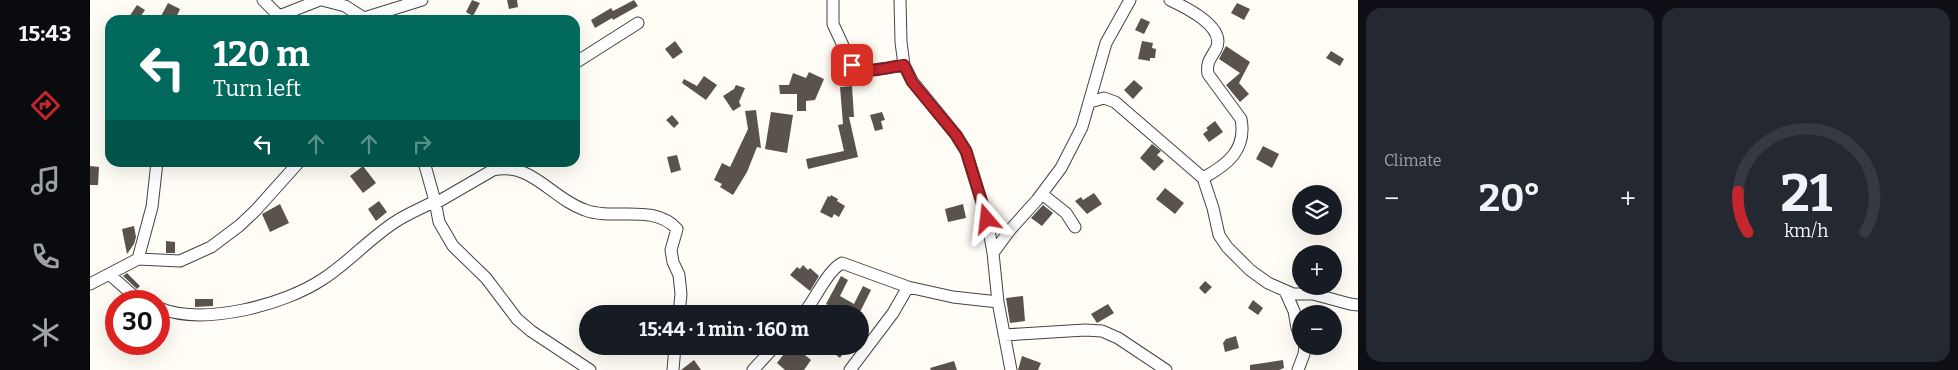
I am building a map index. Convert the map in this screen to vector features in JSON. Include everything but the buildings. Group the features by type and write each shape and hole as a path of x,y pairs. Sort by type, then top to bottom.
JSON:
{"street":[{"path":"263,0 278,15"},
{"path":"288,15 321,0 344,6 359,15"},
{"path":"378,15 422,0"},
{"path":"833,0 834,24 852,65 858,70 865,70 904,65"},
{"path":"900,0 901,42 904,65 912,82 956,135 966,151 987,219 998,302 1011,370"},
{"path":"993,253 1061,168 1082,127 1106,43 1130,0"},
{"path":"1170,0 1214,28 1218,36 1217,47 1209,59 1207,66 1208,74 1242,119 1242,138 1230,160 1221,168 1203,178"},
{"path":"580,60 638,23"},
{"path":"1090,102 1104,98 1115,102 1203,178 1213,208 1219,235 1250,270 1293,294 1313,294 1358,305"},
{"path":"138,259 152,207 156,167"},
{"path":"90,284 138,259 180,261 211,247 255,211 295,167"},
{"path":"425,167 439,222 453,246 486,278 517,319 531,331 590,370"},
{"path":"170,311 184,315 214,315 254,307 294,294 322,280 346,263 395,222 493,170 503,168 526,173 539,180 566,202 586,211 608,215 648,214 664,220 677,229 671,250 673,262 679,275 680,305"},
{"path":"1042,194 1066,213 1075,227"},
{"path":"809,305 830,275 842,263 908,287 953,297 998,302"},
{"path":"109,274 127,290"},
{"path":"850,370 893,313 908,287"},
{"path":"1285,291 1292,307"},
{"path":"1004,335 1085,330 1102,331 1126,343 1166,370"},
{"path":"673,370 674,355"},
{"path":"753,370 767,355"},
{"path":"1298,370 1304,355"}],"route":[{"path":"852,65 858,70 865,70 904,65 912,82 956,135 966,151 987,219"}]}
